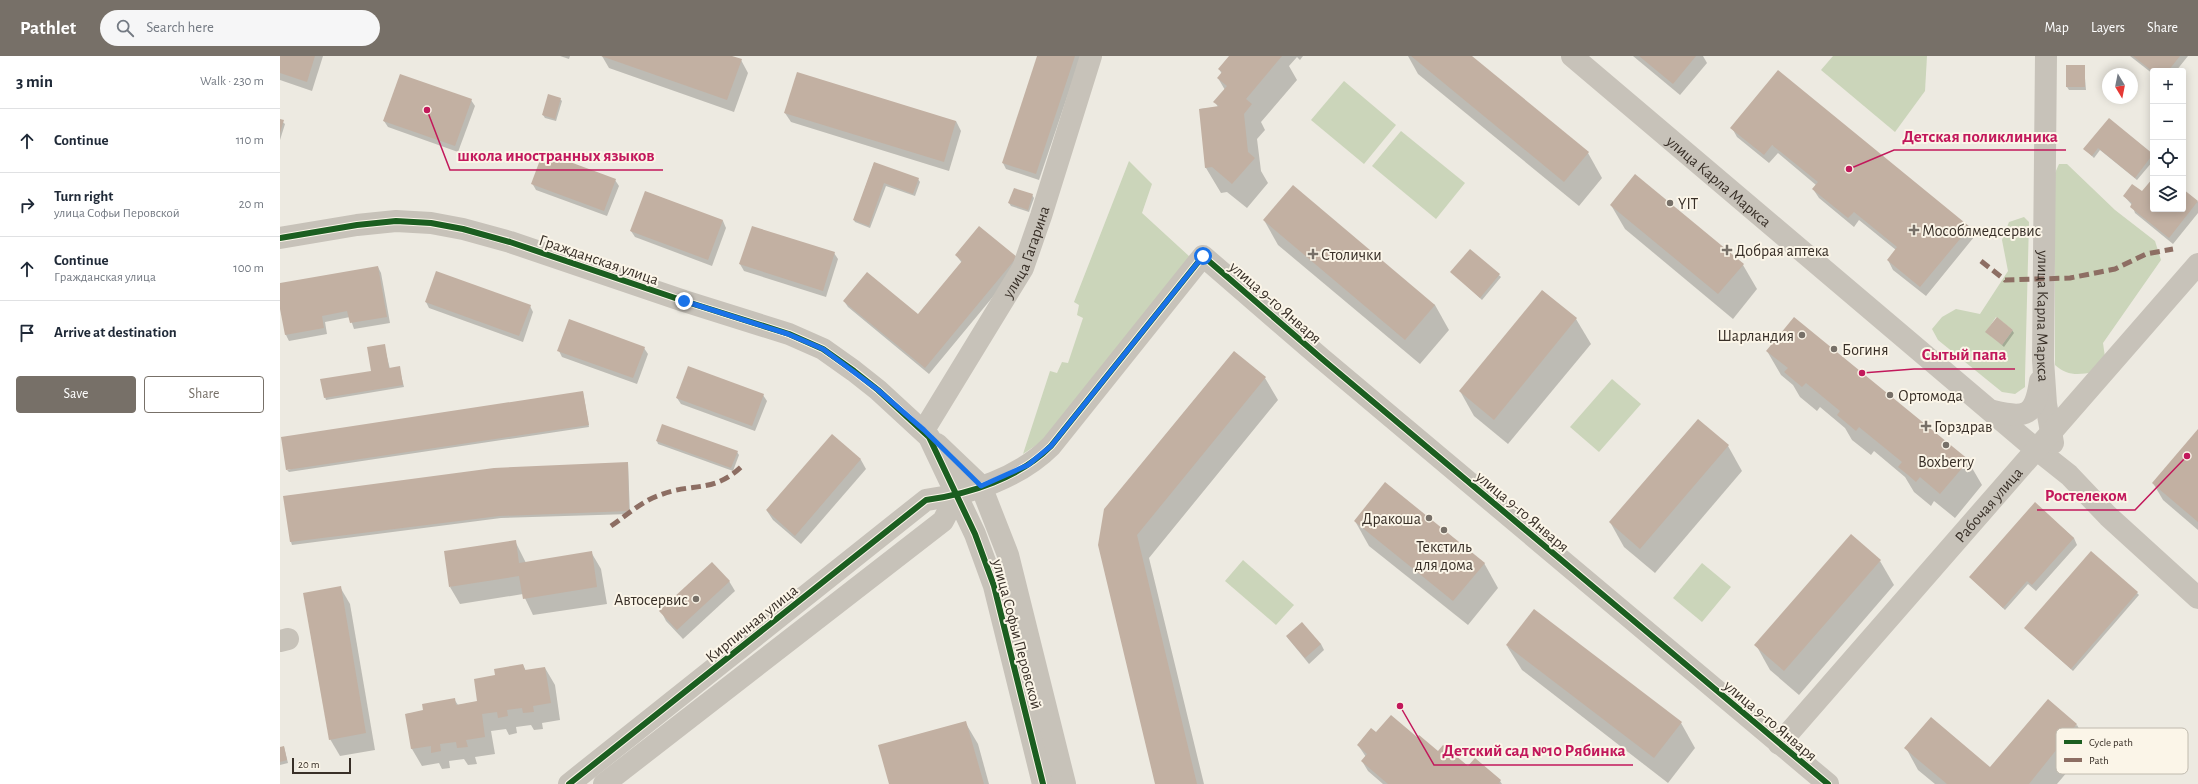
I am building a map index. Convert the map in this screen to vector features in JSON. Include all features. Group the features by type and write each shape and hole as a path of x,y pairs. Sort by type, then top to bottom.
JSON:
{"street":[{"name":"улица Гагарина","path":"926,433 1023,268 1041,216 1091,56"},
{"name":"улица Карла Маркса","path":"1572,56 1993,411 2044,442 2069,475 2108,516 2198,598"},
{"name":"улица Карла Маркса","path":"2044,442 2046,404 2042,360 2046,56"},
{"name":"Гражданская улица","path":"280,238 357,225 414,221 452,226 510,242 684,301 781,331 823,349 878,390 926,433 956,496"},
{"name":"Кирпичная улица","path":"569,784 926,500 956,496 981,486 1028,465 1051,446 1203,256"},
{"name":"улица 9-го Января","path":"1203,256 1828,784"},
{"name":"Рабочая улица","path":"1779,744 2198,264"},
{"path":"1993,411 2011,416 2022,415 2032,408 2037,400 2042,360"},
{"name":"улица Софьи Перовской","path":"926,433 981,486 1008,555 1066,784"},
{"name":"улица Софьи Перовской","path":"956,496 988,564 1043,784"},
{"path":"604,784 943,521 956,496"}],"green space":[{"path":"1833,56 1927,56 1925,91 1895,132 1821,70"},
{"path":"1344,81 1396,125 1364,164 1311,120"},
{"path":"1401,131 1465,183 1436,219 1372,166"},
{"path":"1129,161 1152,184 1142,213 1190,257 1044,440 1023,454 1050,371 1057,373 1062,362 1068,363 1083,318 1077,315 1079,305 1074,302"},
{"path":"2059,164 2067,164 2115,210 2155,241 2161,260 2103,343 2105,357 2094,372 2083,374 2068,373 2059,369 2055,365 2055,173"},
{"path":"2024,217 2029,222 2025,387 2015,394 2002,392 1938,340 1932,329 1942,317 1956,309 1980,314 2008,271 2002,240 2009,222","holes":["1996,317 2013,330 2002,345 1986,332"]},
{"path":"1612,379 1641,404 1599,452 1570,427"},
{"path":"1243,560 1294,605 1276,625 1225,581"},
{"path":"1702,563 1731,587 1702,622 1673,598"}],"building":[{"path":"280,56 315,56 307,82 280,73"},
{"path":"601,56 732,56 742,59 727,100"},
{"path":"1037,56 1075,56 1036,174 1002,163"},
{"path":"1229,56 1282,56 1246,99 1252,104 1244,114 1248,152 1255,158 1232,184 1212,167 1205,168 1199,109 1219,106 1213,102 1227,86 1217,78 1222,72 1218,69"},
{"path":"1411,56 1472,56 1589,152 1564,182"},
{"path":"1639,56 1696,56 1673,84"},
{"path":"2133,56 2180,56 2170,68 2150,68 2150,69"},
{"path":"2066,65 2085,65 2085,87 2066,87"},
{"path":"1778,70 1970,227 1920,287 1887,260 1897,247 1854,212 1848,218 1812,189 1818,182 1772,145 1764,155 1730,128"},
{"path":"797,72 956,121 944,162 784,113"},
{"path":"400,74 472,99 455,146 383,121"},
{"path":"548,94 561,98 555,119 542,115"},
{"path":"2109,118 2150,152 2150,158 2135,178 2098,148 2092,156 2083,149"},
{"path":"280,119 284,120 280,133"},
{"path":"543,152 616,179 604,211 531,184"},
{"path":"874,162 919,178 913,194 884,183 869,226 853,220"},
{"path":"1635,174 1744,264 1718,294 1610,205"},
{"path":"2150,182 2150,212 2186,212 2186,191 2198,201 2169,238 2130,207 2132,203 2123,196 2132,184 2142,191"},
{"path":"1293,185 1435,305 1405,340 1263,220"},
{"path":"1014,188 1033,194 1028,210 1008,203"},
{"path":"645,191 723,220 708,260 630,231"},
{"path":"752,226 835,252 823,291 739,264"},
{"path":"979,226 1017,257 925,368 843,301 867,272 918,314 962,261 955,255"},
{"path":"1470,249 1500,274 1480,298 1450,272"},
{"path":"378,266 387,317 350,323 347,311 322,316 324,328 285,335 280,309 280,283"},
{"path":"436,271 531,305 519,336 425,302"},
{"path":"1542,290 1577,318 1494,420 1459,391"},
{"path":"1794,317 1969,460 1940,494 1920,477 1916,482 1898,467 1902,462 1859,427 1856,431 1837,415 1840,411 1806,383 1802,387 1784,372 1788,368 1766,351"},
{"path":"1997,317 2013,330 2002,345 1985,332"},
{"path":"569,319 645,347 633,378 557,351"},
{"path":"385,344 389,368 400,366 403,385 324,398 320,379 371,371 367,347"},
{"path":"1234,351 1266,377 1137,535 1197,784 1155,784 1098,545 1104,509"},
{"path":"688,366 764,394 752,426 676,398"},
{"path":"583,391 589,425 286,470 281,437"},
{"path":"1698,419 1729,445 1640,549 1609,522"},
{"path":"662,424 738,451 731,468 656,441"},
{"path":"2198,429 2198,522 2152,483"},
{"path":"832,434 861,459 795,536 766,510"},
{"path":"628,462 629,511 499,516 290,542 283,496 494,468"},
{"path":"1385,482 1485,563 1453,601 1354,521"},
{"path":"2035,502 2074,538 2032,585 2027,581 2003,608 1969,577"},
{"path":"1851,534 1881,560 1784,671 1754,645"},
{"path":"516,540 519,563 592,551 597,587 523,599 519,576 449,587 444,551"},
{"path":"2091,551 2138,592 2071,669 2024,628"},
{"path":"712,562 730,581 677,630 659,611"},
{"path":"341,586 366,733 329,740 303,593"},
{"path":"1534,609 1682,722 1654,758 1506,645"},
{"path":"1302,622 1321,644 1305,658 1286,636"},
{"path":"523,664 525,670 545,667 551,703 533,706 534,712 523,713 522,708 507,710 508,716 498,718 497,712 482,714 485,737 466,740 468,747 457,748 456,742 440,744 441,751 431,753 431,746 411,749 405,714 423,710 422,704 455,698 456,705 477,701 474,679 495,675 494,669"},
{"path":"2048,699 2077,724 2074,728 2056,728 2056,750 2029,784 1947,784 1904,748 1931,717 1990,767"},
{"path":"1391,715 1417,737 1419,735 1438,751 1443,745 1468,766 1475,758 1501,780 1499,783 1500,784 1388,784 1361,761 1367,754 1357,745 1371,728 1376,732"},
{"path":"966,721 984,784 889,784 878,745"},
{"path":"284,746 287,760 280,762 280,747"}],"marked path":[{"path":"1981,261 2005,280 2070,278 2115,269 2146,254 2173,249"},
{"path":"611,526 653,498 672,491 722,481 742,466"}],"cycle path":[{"path":"280,238 357,225 396,221 431,223 463,229 510,242 684,301 789,334 823,349 854,371 878,390 929,437 975,534 994,586 1043,784"},
{"path":"569,784 926,500 960,494 993,483 1009,476 1038,457 1051,446 1203,256 1321,358 1828,784"}],"place":[{"name":"школа иностранных языков","path":"427,110"},
{"name":"Детская поликлиника","path":"1849,169"},
{"name":"YIT","path":"1670,203"},
{"name":"Мособлмедсервис","path":"1914,230"},
{"name":"Добрая аптека","path":"1727,250"},
{"name":"Столички","path":"1313,254"},
{"name":"Шарландия","path":"1802,335"},
{"name":"Богиня","path":"1834,349"},
{"name":"Сытый папа","path":"1862,373"},
{"name":"Ортомода","path":"1890,395"},
{"name":"Горздрав","path":"1926,426"},
{"name":"Boxberry","path":"1946,445"},
{"name":"Ростелеком","path":"2187,456"},
{"name":"Дракоша","path":"1429,518"},
{"name":"Текстиль для дома","path":"1444,530"},
{"name":"Автосервис","path":"696,599"},
{"name":"Детский сад №10 Рябинка","path":"1400,706"}],"route":[{"path":"684,301 711,308 788,334 823,349 878,390 924,430 928,437 981,486 1010,475 1028,465 1039,458 1051,446 1203,256"}]}
